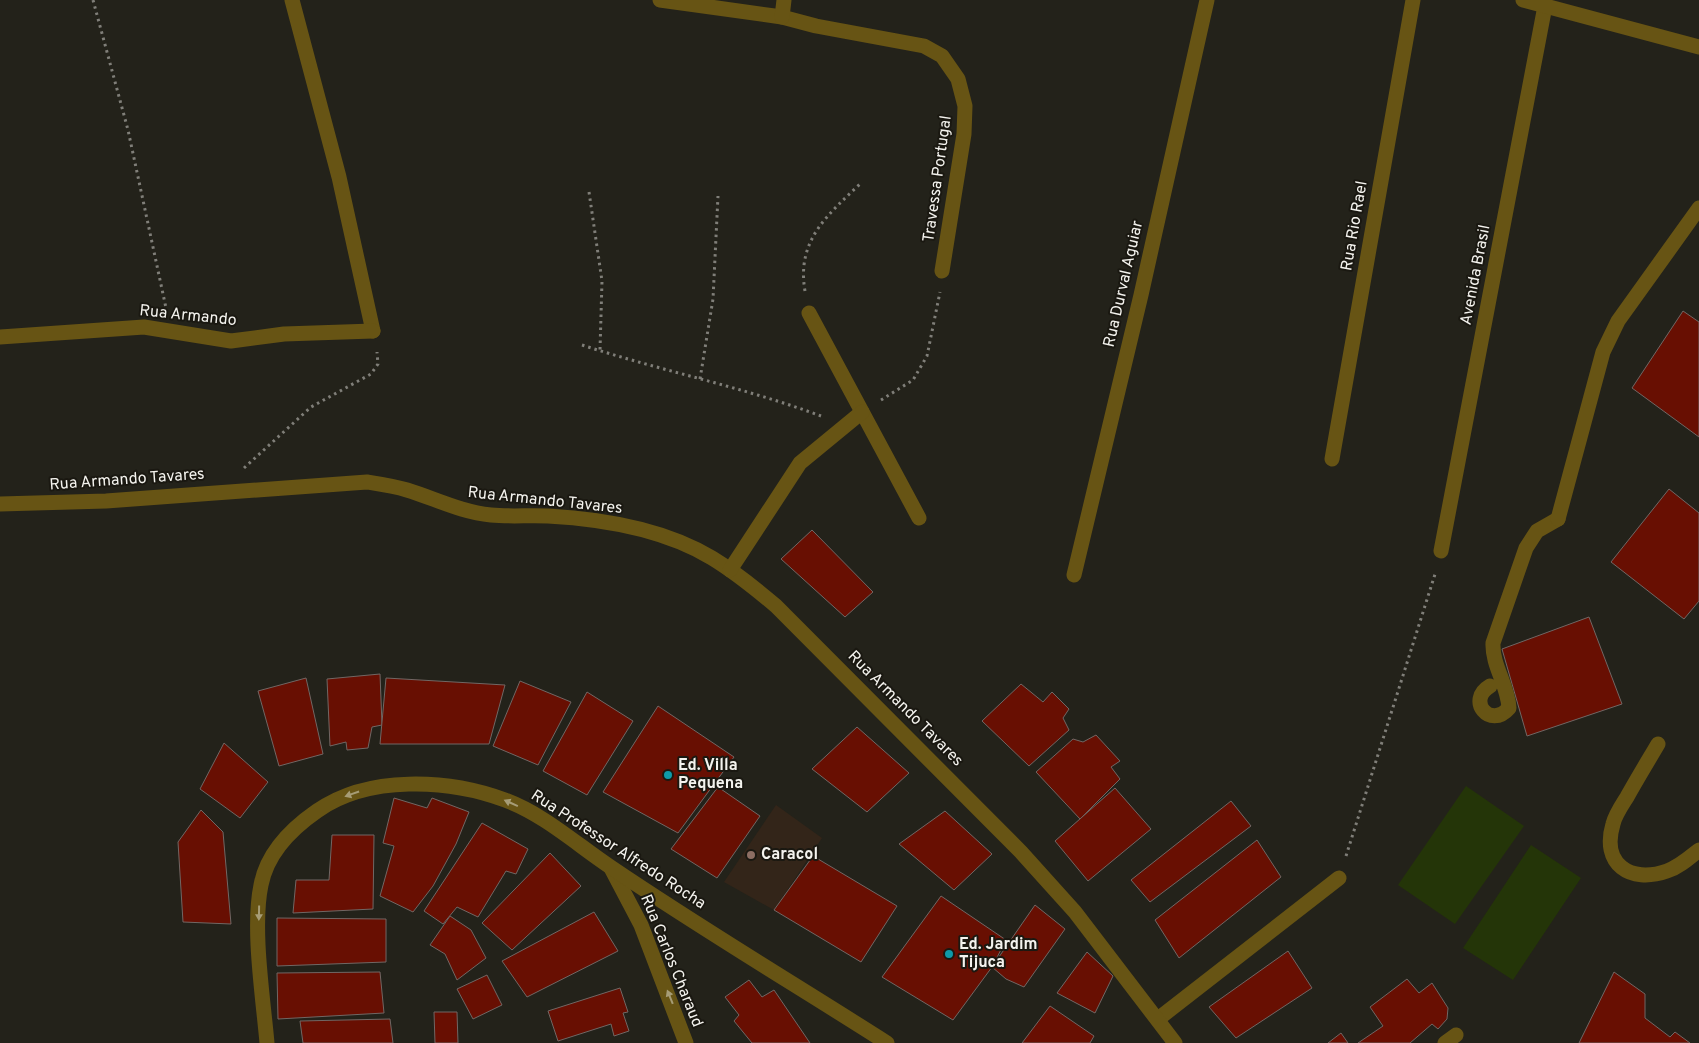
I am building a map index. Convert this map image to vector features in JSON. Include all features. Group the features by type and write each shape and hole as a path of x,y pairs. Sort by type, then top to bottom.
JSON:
{"street":[{"path":"292,0 339,177 372,331"},
{"name":"Travessa Portugal","path":"660,0 782,17 816,26 924,46 942,56 958,79 965,106 964,134 942,271"},
{"path":"782,17 784,0"},
{"name":"Rua Durval Aguiar","path":"1074,576 1141,295 1207,0"},
{"name":"Rua Rio Rael","path":"1332,459 1413,0"},
{"path":"1523,0 1699,47"},
{"name":"Avenida Brasil","path":"1441,551 1545,6"},
{"path":"1490,686 1482,690 1480,707 1486,714 1496,717 1504,714 1509,708 1509,699 1492,654 1493,643 1526,548 1537,531 1558,519 1603,352 1618,321 1699,208"},
{"path":"809,313 918,518"},
{"name":"Rua Armando","path":"0,337 144,327 232,340 284,334 372,331"},
{"path":"730,570 800,463 862,412"},
{"name":"Rua Armando Tavares","path":"0,504 106,501 366,482 406,490 456,509 492,515 548,516 606,522 645,531 690,547 711,557 730,570 776,606 1021,852 1075,912 1175,1043"},
{"path":"1658,744 1613,822 1609,839 1612,856 1620,868 1632,874 1647,876 1668,871 1684,862 1699,850"},
{"name":"Rua Professor Alfredo Rocha","path":"267,1043 259,954 260,885 268,863 278,846 299,823 326,804 355,792 392,786 432,784 472,790 506,800 535,814 610,867 888,1043"},
{"name":"Rua Carlos Charaud","path":"610,867 641,925 686,1043"},
{"path":"1158,1019 1339,878"}],"path":[{"path":"93,0 128,130 171,330"},
{"path":"809,313 802,275 809,246 820,222 862,182"},
{"path":"588,192 602,281 600,350"},
{"path":"700,379 713,299 718,196"},
{"path":"862,412 913,380 927,356 942,271"},
{"path":"240,470 256,459 289,425 311,407 371,374 378,364 372,331"},
{"path":"582,345 772,398 846,425"},
{"path":"1339,878 1428,598 1441,551"}],"shaded area":[{"path":"776,805 822,838 774,910 724,882"}],"green space":[{"path":"1466,786 1524,826 1455,924 1398,885"},
{"path":"1531,845 1581,878 1513,980 1463,948"}],"building":[{"path":"1683,311 1699,322 1699,437 1632,388"},
{"path":"1669,489 1699,513 1699,601 1684,619 1611,562"},
{"path":"812,530 873,592 845,617 781,559"},
{"path":"1589,617 1622,704 1527,736 1502,649"},
{"path":"380,674 382,725 372,727 368,748 347,750 346,742 330,746 327,679"},
{"path":"306,678 323,754 279,766 258,691"},
{"path":"386,678 505,685 489,744 380,744"},
{"path":"520,681 571,702 538,765 493,746"},
{"path":"1021,684 1043,702 1052,692 1069,709 1063,718 1069,730 1029,766 982,721"},
{"path":"587,692 633,721 587,795 543,771"},
{"name":"Ed. Villa Pequena","path":"658,706 734,757 678,833 603,792"},
{"path":"857,727 909,773 867,812 812,769"},
{"path":"1096,735 1120,761 1111,767 1120,779 1080,819 1036,772 1073,739 1083,742"},
{"path":"224,743 268,782 240,818 200,789"},
{"path":"718,787 760,816 717,878 671,849"},
{"path":"1115,788 1151,829 1088,881 1055,841"},
{"path":"394,798 427,808 432,798 469,812 456,844 433,886 413,912 380,896 394,846 383,843"},
{"path":"1231,801 1251,826 1150,902 1131,880"},
{"path":"201,810 223,832 231,924 183,922 178,842"},
{"path":"945,811 992,854 954,890 899,844"},
{"path":"482,823 528,849 516,874 506,871 478,917 457,907 443,924 424,911"},
{"path":"332,835 374,835 373,909 293,913 296,880 329,880"},
{"path":"1257,840 1281,877 1179,958 1155,920"},
{"path":"550,853 581,886 512,950 482,923"},
{"path":"813,856 897,906 861,962 774,910"},
{"name":"Ed. Jardim Tijuca","path":"941,896 1006,940 992,967 953,1020 882,977"},
{"path":"1035,905 1065,929 1024,987 1006,979 992,967"},
{"path":"594,912 618,951 527,997 502,961"},
{"path":"450,916 471,930 486,958 457,980 445,954 430,945"},
{"path":"277,918 386,919 386,962 277,966"},
{"path":"1288,951 1312,988 1236,1038 1209,1007"},
{"path":"1087,952 1113,976 1095,1013 1057,993"},
{"path":"380,972 384,1013 278,1019 277,973"},
{"path":"1614,972 1645,994 1645,1018 1670,1037 1675,1032 1690,1043 1579,1043"},
{"path":"487,975 502,1005 473,1019 457,989"},
{"path":"1407,979 1419,993 1432,983 1448,1008 1447,1019 1438,1029 1432,1024 1410,1043 1358,1043 1383,1026 1370,1007"},
{"path":"749,980 762,997 774,990 810,1043 752,1043 734,1021 739,1015 725,997"},
{"path":"620,988 628,1012 623,1013 629,1031 614,1036 611,1024 558,1041 548,1011"},
{"path":"1050,1006 1094,1036 1090,1043 1022,1043"},
{"path":"434,1012 457,1012 458,1043 435,1043"},
{"path":"390,1019 393,1043 303,1043 300,1021"},
{"path":"1341,1033 1348,1043 1328,1043"}],"place":[{"name":"Ed. Villa Pequena","path":"668,775"},
{"name":"Caracol","path":"751,855"},
{"name":"Ed. Jardim Tijuca","path":"949,954"}]}
